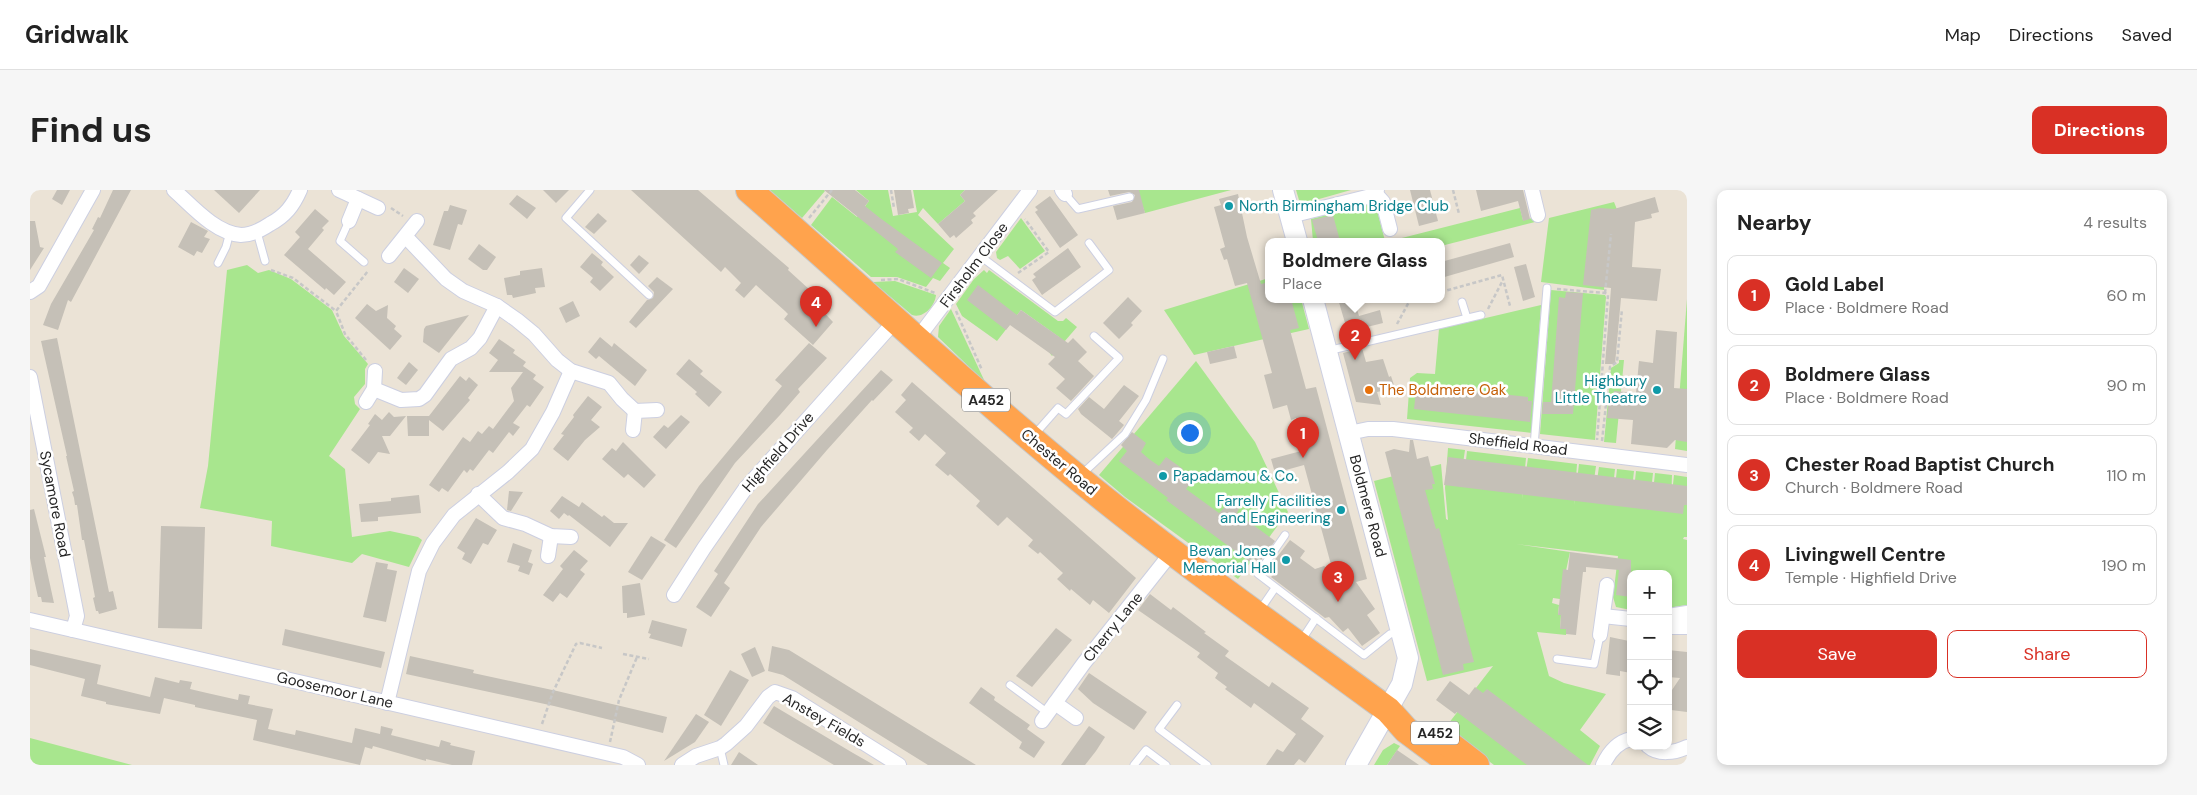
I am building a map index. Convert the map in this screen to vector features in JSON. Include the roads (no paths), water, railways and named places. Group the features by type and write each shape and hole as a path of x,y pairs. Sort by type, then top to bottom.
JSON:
{"highway":[{"name":"Chester Road","path":"749,190 1078,478 1172,552 1388,710 1406,730 1453,765"},
{"name":"Chester Road","path":"1388,710 1417,720 1476,765"}],"main road":[{"path":"1283,190 1296,238"},
{"name":"Boldmere Road","path":"1314,303 1408,658 1406,673 1388,710 1356,765"}],"street":[{"path":"30,292 39,286 93,190"},
{"path":"174,190 215,225 241,235 257,232 278,220 294,205 300,190"},
{"path":"339,190 357,195 378,208"},
{"name":"Firsholm Close","path":"917,339 1030,190"},
{"path":"1532,190 1538,215"},
{"path":"1290,216 1372,196 1376,192 1383,202 1390,229"},
{"path":"349,222 357,195"},
{"path":"391,254 417,221"},
{"path":"406,237 446,279 463,291 497,306 534,334 557,360 571,371 609,383 635,411 657,410"},
{"path":"374,389 401,400 419,399 425,394 451,359 471,348 480,338 497,306"},
{"name":"Highfield Drive","path":"674,595 745,489 896,320"},
{"path":"366,402 374,389 375,371"},
{"path":"386,703 419,571 433,542 454,515 508,472 532,449 553,412 571,371"},
{"name":"Sycamore Road","path":"30,377 77,616 73,630"},
{"path":"633,430 635,411"},
{"name":"Sheffield Road","path":"1349,433 1368,429 1393,429 1687,465"},
{"path":"478,494 503,518 524,524 551,536 571,537"},
{"path":"548,556 551,536"},
{"name":"Cherry Lane","path":"1048,712 1084,663 1172,552"},
{"path":"1600,635 1607,585"},
{"path":"1672,615 1687,613"},
{"path":"1603,616 1627,619"},
{"name":"Goosemoor Lane","path":"30,620 608,753 623,757 638,765"},
{"path":"1672,627 1687,627"},
{"name":"Anstey Fields","path":"682,765 696,756 720,748 746,726 768,697 775,692 792,698 899,765"},
{"path":"1048,712 1076,718"},
{"path":"1603,765 1607,756 1621,741 1627,740"},
{"path":"1657,750 1675,752 1687,747"}],"lane":[{"path":"590,190 566,218 649,295"},
{"path":"1064,192 1078,209 1130,197"},
{"path":"349,222 340,241 364,262"},
{"path":"218,263 226,248 230,232"},
{"path":"257,232 265,261"},
{"path":"980,256 1055,312 1109,270 1089,243"},
{"path":"1534,446 1547,288"},
{"path":"1462,302 1466,318"},
{"path":"1327,351 1481,315"},
{"path":"1031,438 1058,408 1066,414 1120,358 1094,336"},
{"path":"1078,478 1125,434 1146,400 1163,360"},
{"path":"1284,535 1258,574 1275,588 1364,655 1390,634 1402,632"},
{"path":"1257,615 1275,588"},
{"path":"1298,645 1316,618"},
{"path":"1557,659 1594,664 1600,635"},
{"path":"1010,685 1048,712"},
{"path":"1177,705 1159,729 1207,765"},
{"path":"720,748 724,765"},
{"path":"1134,765 1146,750 1166,765"}],"place":[{"name":"North Birmingham Bridge Club","path":"1229,206"},
{"name":"Livingwell Centre","path":"816,327"},
{"name":"Boldmere Glass","path":"1355,360"},
{"name":"The Boldmere Oak","path":"1369,390"},
{"name":"Highbury Little Theatre","path":"1657,390"},
{"name":"Gold Label","path":"1303,458"},
{"name":"Papadamou & Co.","path":"1163,476"},
{"name":"Farrelly Facilities and Engineering","path":"1341,510"},
{"name":"Bevan Jones Memorial Hall","path":"1286,560"},
{"name":"Chester Road Baptist Church","path":"1338,602"}]}
